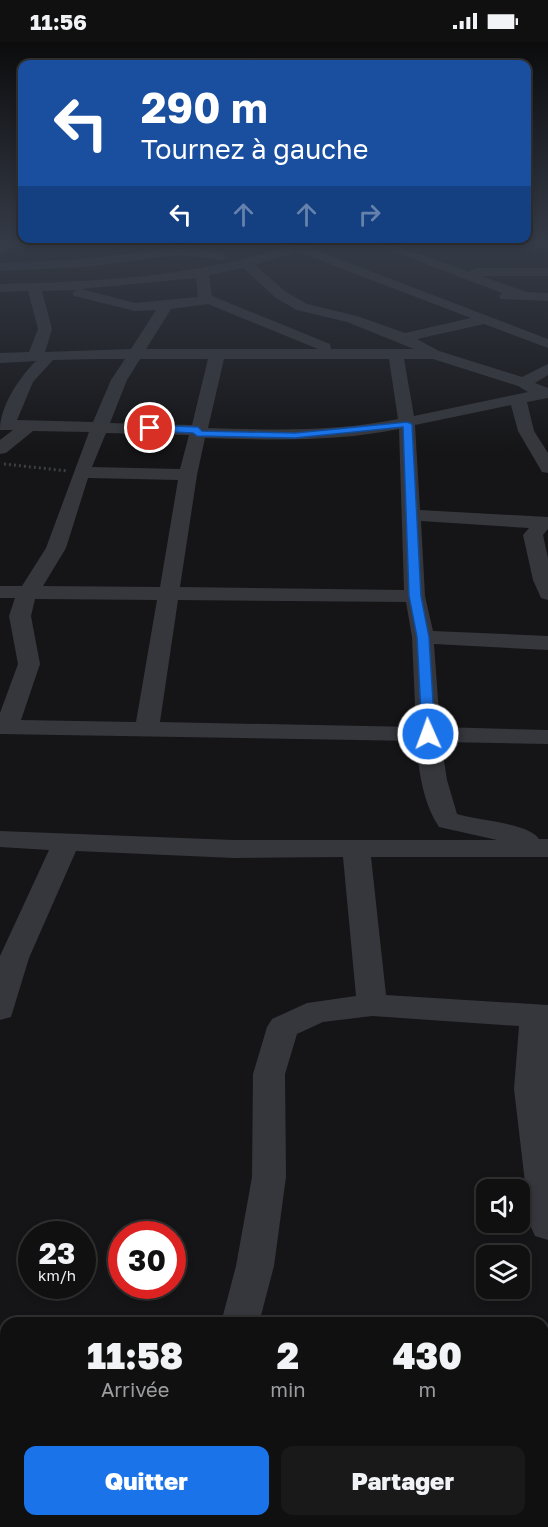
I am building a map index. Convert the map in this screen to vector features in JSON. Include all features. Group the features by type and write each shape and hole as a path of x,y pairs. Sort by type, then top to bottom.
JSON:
{"street":[{"path":"41,314 45,329 43,355 26,380 4,425 322,435 407,424 521,391 548,369"},
{"path":"161,314 118,380 81,472 56,548 21,605 20,616 29,664 3,727 548,737"},
{"path":"253,314 313,344 352,354"},
{"path":"332,314 352,319 400,346 434,354 521,391 545,394"},
{"path":"473,314 548,344"},
{"path":"0,358 43,355 352,354 400,346 493,322 548,326"},
{"path":"400,346 407,424 415,596 423,637 431,773 438,788 443,815 448,821 502,832 544,848"},
{"path":"147,730 188,475 217,354"},
{"path":"521,391 526,431 548,468"},
{"path":"0,449 29,426"},
{"path":"81,472 188,475"},
{"path":"411,514 439,518 545,523"},
{"path":"545,523 533,534 540,561 541,578 548,594"},
{"path":"0,592 415,596"},
{"path":"423,637 548,643"},
{"path":"0,839 234,849 544,848"},
{"path":"0,1009 14,958 66,843"},
{"path":"356,848 372,1005"},
{"path":"242,1317 255,1266 269,1177 269,1074 283,1027 318,1011 372,1005 542,1015 530,1089 548,1224"}],"path":[{"path":"0,463 81,472"}],"route":[{"path":"150,428 198,430 197,433 295,436 369,430 407,424 412,554 415,596 423,637 428,734"}]}
